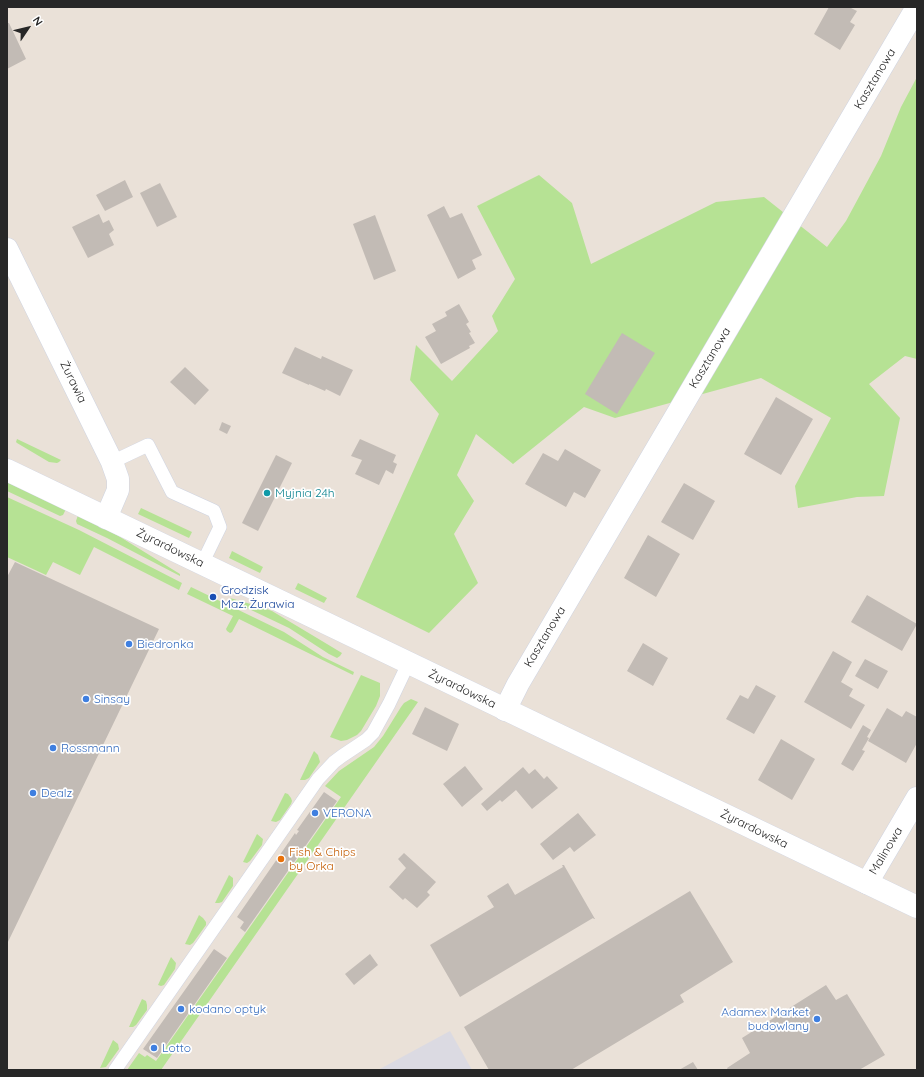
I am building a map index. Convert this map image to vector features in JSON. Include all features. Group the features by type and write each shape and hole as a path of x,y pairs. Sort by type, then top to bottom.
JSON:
{"street":[{"name":"Kasztanowa","path":"505,710 518,684 917,7"},
{"name":"Żurawia","path":"7,249 112,462 118,479 118,490 106,518"},
{"name":"Żyrardowska","path":"7,470 408,664 917,907"},
{"name":"Malinowa","path":"867,883 917,798"}],"lane":[{"path":"112,462 148,445 172,492 214,512 220,526 202,564"},
{"path":"115,1070 318,779 334,762 366,740 373,733 408,664"}],"shaded area":[{"path":"450,1031 472,1070 378,1070"}],"green space":[{"path":"917,77 917,359 905,356 869,384 900,418 884,496 857,497 798,508 795,486 831,418 761,378 615,418 584,407 513,464 476,434 457,475 474,501 454,534 478,583 429,633 356,597 439,414 410,380 416,345 452,381 498,331 492,316 515,279 477,206 539,175 572,203 591,264 716,202 764,197 827,247 846,221 881,156 901,107"},
{"path":"17,439 61,460 57,463 49,462 17,443"},
{"path":"7,481 66,509 63,515 60,516 7,491"},
{"path":"7,497 79,530 182,583 179,590 94,547 80,575 53,562 46,575 7,557"},
{"path":"141,508 192,532 189,538 138,514"},
{"path":"78,515 117,535 180,574 180,576 77,524 76,521"},
{"path":"232,551 263,567 260,573 229,558"},
{"path":"298,583 327,598 324,603 295,589"},
{"path":"191,587 284,632 323,657 354,672 353,675 239,619 230,633 226,629 233,616 187,594"},
{"path":"230,598 272,611 342,653 337,658 289,628 230,600"},
{"path":"361,675 380,683 380,696 376,706 357,735 341,741 330,737"},
{"path":"411,699 418,702 161,1070 127,1070 139,1053 145,1057 147,1055 156,1061 341,797 325,786 339,771 374,747 383,736 404,703"},
{"path":"314,751 318,755 320,762 309,778 300,780"},
{"path":"285,793 291,798 291,804 280,820 276,822 271,821"},
{"path":"257,834 263,839 262,845 250,861 247,863 243,862"},
{"path":"229,875 233,878 233,886 222,902 215,903"},
{"path":"199,915 206,922 206,925 193,943 190,945 185,944"},
{"path":"171,957 176,963 175,969 164,985 158,985"},
{"path":"142,999 146,1001 147,1010 136,1025 129,1027"},
{"path":"113,1040 118,1044 119,1049 106,1067 100,1068"}],"building":[{"path":"829,7 849,7 857,11 850,22 855,25 840,50 814,34"},
{"path":"7,23 9,23 26,59 7,69"},
{"path":"125,180 133,197 105,211 96,195"},
{"path":"160,183 177,217 157,227 140,193"},
{"path":"444,206 450,218 462,213 482,255 472,260 476,269 458,279 427,215"},
{"path":"99,214 103,223 109,220 114,230 109,234 114,245 88,258 72,227"},
{"path":"375,215 396,271 374,280 353,224"},
{"path":"459,304 469,322 466,324 475,343 469,346 470,348 441,364 425,337 436,331 432,324 447,316 445,312"},
{"path":"622,333 655,353 617,414 585,394"},
{"path":"295,347 321,359 322,356 353,370 340,396 326,389 325,391 282,373"},
{"path":"185,367 209,390 195,405 170,382"},
{"path":"776,397 813,419 781,475 744,454"},
{"path":"222,422 231,426 227,434 219,430"},
{"path":"360,439 396,455 393,462 397,464 393,474 386,470 379,485 355,474 362,460 351,456"},
{"path":"565,449 601,470 585,498 574,492 566,507 525,484 543,453 558,461"},
{"name":"Myjnia 24h","path":"276,455 292,463 258,531 242,523"},
{"path":"684,483 715,501 693,540 661,522"},
{"path":"648,535 680,554 656,597 624,578"},
{"path":"15,562 159,629 7,944 7,577"},
{"path":"867,595 917,624 902,651 851,622"},
{"path":"643,643 668,658 653,686 627,671"},
{"path":"833,651 852,662 841,682 853,689 849,696 865,705 851,729 804,702"},
{"path":"865,659 888,671 878,689 855,676"},
{"path":"756,685 776,696 754,734 726,719 740,695 748,699"},
{"path":"425,707 459,724 447,751 412,734"},
{"path":"887,708 902,717 906,711 917,717 917,743 906,763 868,741"},
{"path":"863,725 871,730 867,737 869,738 862,750 865,751 853,771 841,764"},
{"path":"781,739 815,759 792,800 758,780"},
{"path":"465,766 483,789 462,807 443,784"},
{"path":"523,767 529,774 535,769 544,779 547,776 558,788 532,809 516,790 502,802 500,800 487,811 481,804"},
{"path":"324,792 337,801 245,932 240,928 244,922 237,917 295,833 296,835 299,831 297,830"},
{"path":"578,813 596,835 574,852 570,847 553,860 540,844"},
{"path":"404,853 436,882 427,892 430,895 417,908 405,898 403,900 389,887 406,868 398,859"},
{"path":"562,865 564,865 595,919 593,918 460,997 430,945 494,907 487,896 508,883 515,895 563,867"},
{"path":"690,891 733,962 680,995 684,1002 571,1070 489,1070 464,1027"},
{"path":"214,949 227,958 157,1058 143,1049"},
{"path":"370,954 378,965 354,985 345,974"},
{"name":"Adamex Market budowlany","path":"826,985 836,1000 847,994 885,1055 859,1070 728,1070 727,1068 750,1053 742,1038"},
{"path":"693,1062 698,1070 679,1070"}],"place":[{"name":"Myjnia 24h","path":"267,493"},
{"name":"Grodzisk Maz. Żurawia","path":"213,597"},
{"name":"Biedronka","path":"129,644"},
{"name":"Sinsay","path":"86,699"},
{"name":"Rossmann","path":"53,748"},
{"name":"Dealz","path":"33,793"},
{"name":"VERONA","path":"315,813"},
{"name":"Fish & Chips by Orka","path":"281,859"},
{"name":"kodano optyk","path":"181,1009"},
{"name":"Adamex Market budowlany","path":"817,1019"},
{"name":"Lotto","path":"154,1048"}]}
